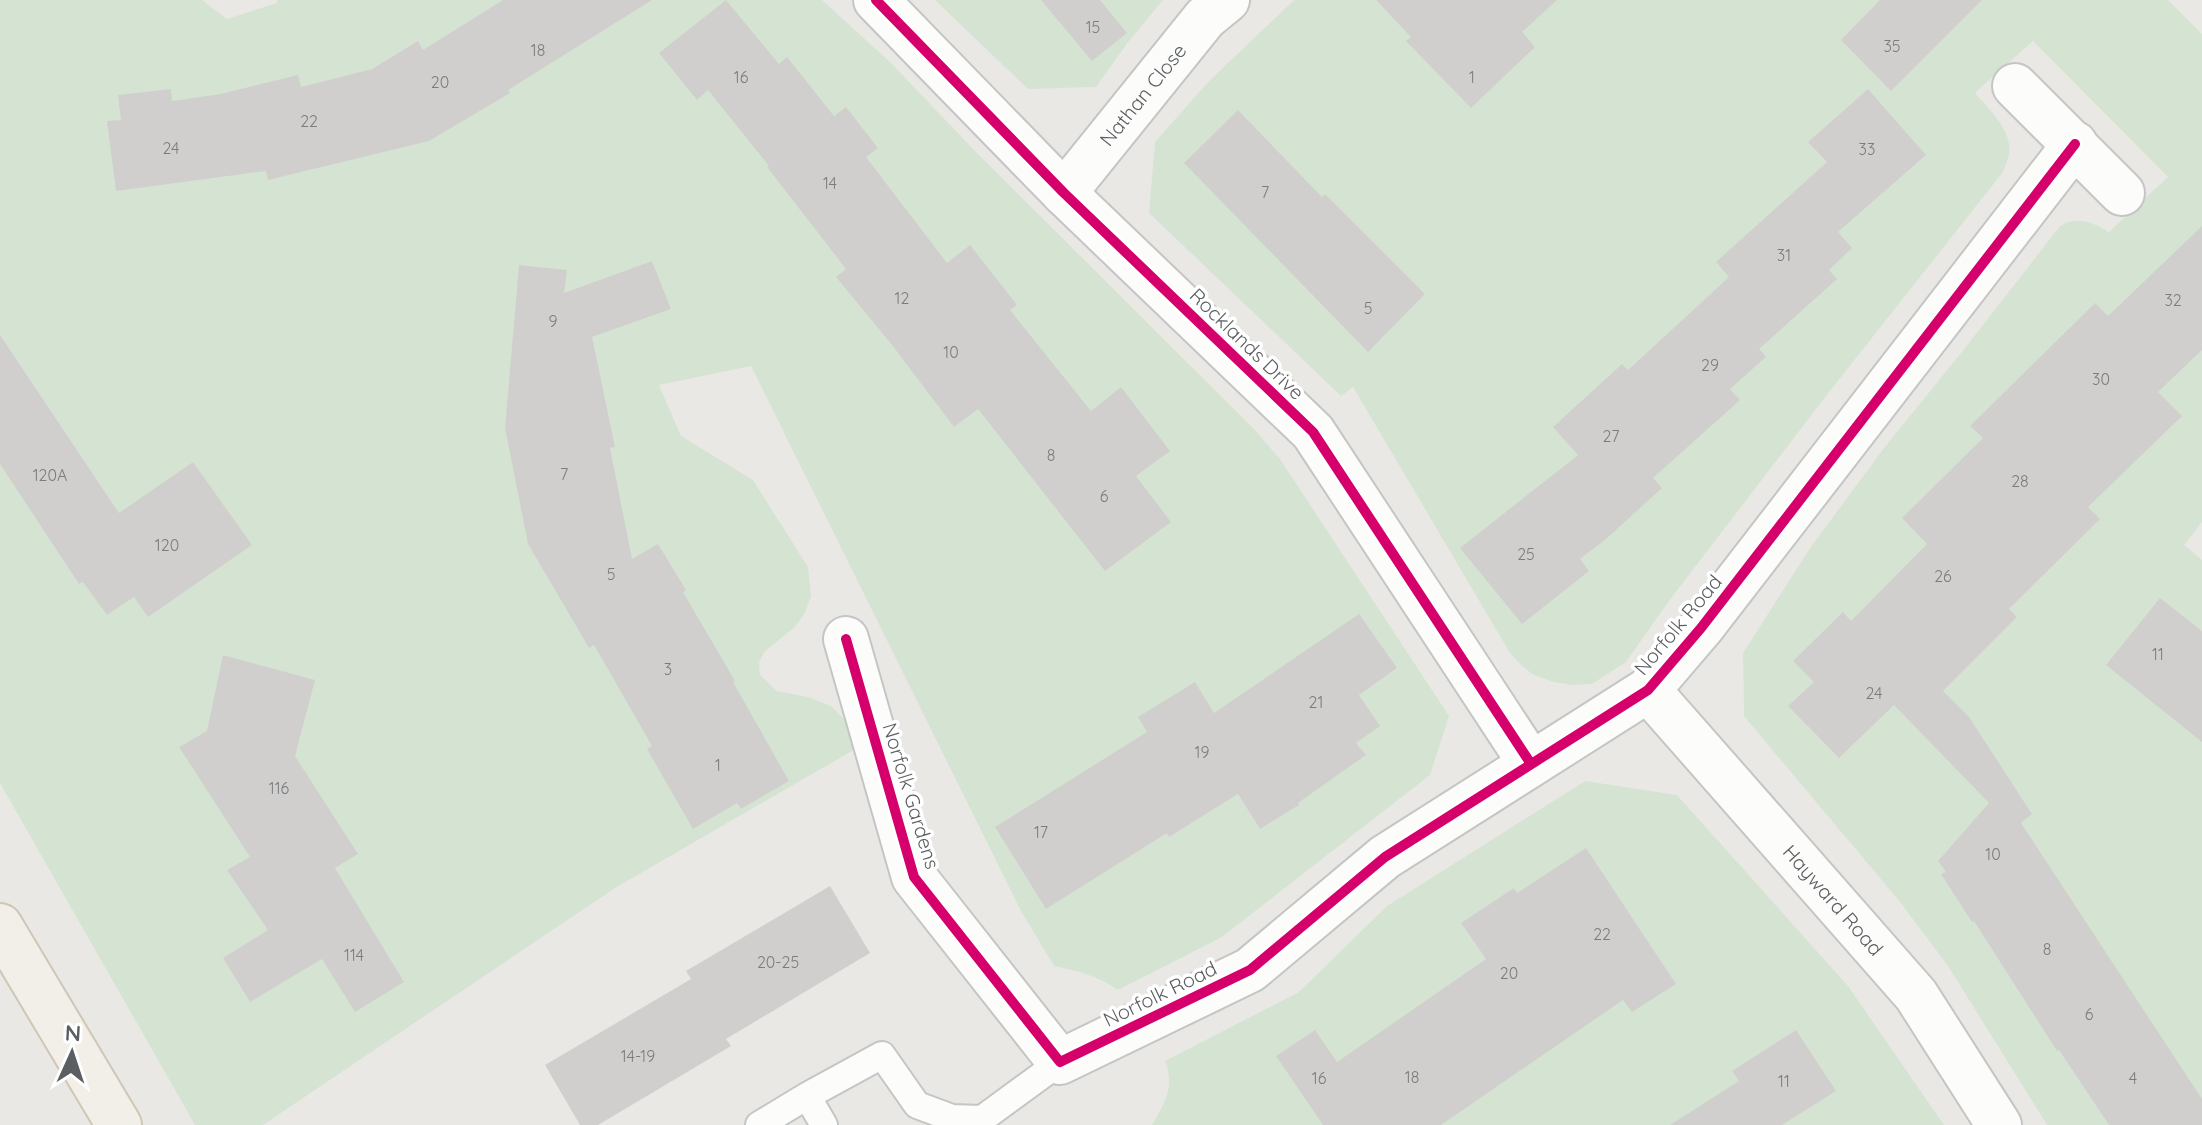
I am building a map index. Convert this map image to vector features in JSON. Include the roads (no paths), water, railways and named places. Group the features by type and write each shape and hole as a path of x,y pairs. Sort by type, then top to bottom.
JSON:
{"main road":[{"path":"0,926 119,1125"}],"street":[{"name":"Rocklands Drive","path":"876,0 1064,193 1313,432 1531,764"},
{"name":"Nathan Close","path":"1064,193 1205,18 1227,0"},
{"path":"2015,86 2122,193"},
{"name":"Norfolk Road","path":"1060,1062 1250,970 1385,857 1648,690 1701,628 2075,144"},
{"name":"Norfolk Gardens","path":"846,639 914,877 1060,1062"},
{"name":"Hayward Road","path":"1648,690 1916,995 1999,1125"}],"lane":[{"path":"759,1125 882,1055 917,1105 952,1118 982,1119 1060,1062"},
{"path":"807,1096 824,1125"}]}
